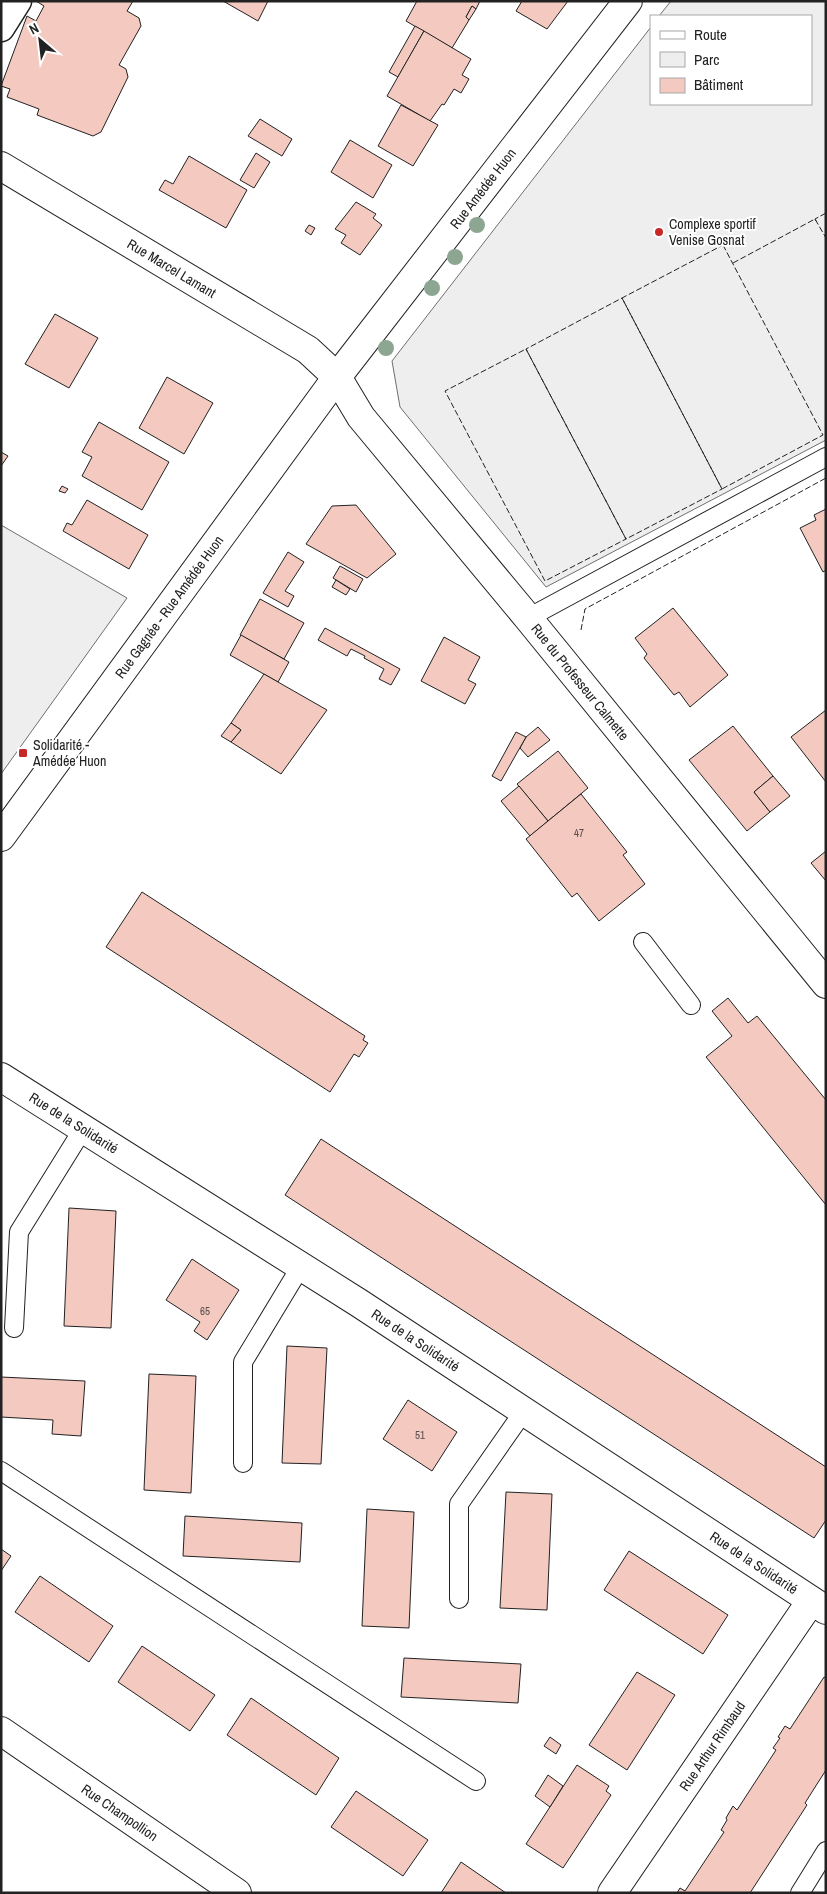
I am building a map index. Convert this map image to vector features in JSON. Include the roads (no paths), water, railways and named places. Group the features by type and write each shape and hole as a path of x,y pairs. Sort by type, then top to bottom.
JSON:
{"street":[{"path":"1,28 18,1"},
{"name":"Rue Amédée Huon","path":"337,378 628,1"},
{"name":"Rue Marcel Lamant","path":"1,166 308,350 337,378"},
{"name":"Rue du Professeur Calmette","path":"337,378 360,417 528,618 826,984"},
{"name":"Rue Gagnée - Rue Amédée Huon","path":"1,837 337,378"},
{"name":"Rue de la Solidarité","path":"1,1077 300,1266 818,1605"},
{"name":"Rue Arthur Rimbaud","path":"612,1893 818,1605"},
{"name":"Rue Champollion","path":"1,1731 238,1893"}],"lane":[{"path":"528,618 826,457"},
{"path":"643,942 691,1005"},
{"path":"14,1328 19,1232 83,1128"},
{"path":"243,1464 243,1362 300,1266"},
{"path":"459,1599 459,1504 524,1411"},
{"path":"1,1471 476,1780"},
{"path":"800,1893 826,1851"}],"place":[{"name":"Complexe sportif Venise Gosnat","path":"659,232"},
{"name":"Solidarité - Amédée Huon","path":"23,753"}]}
